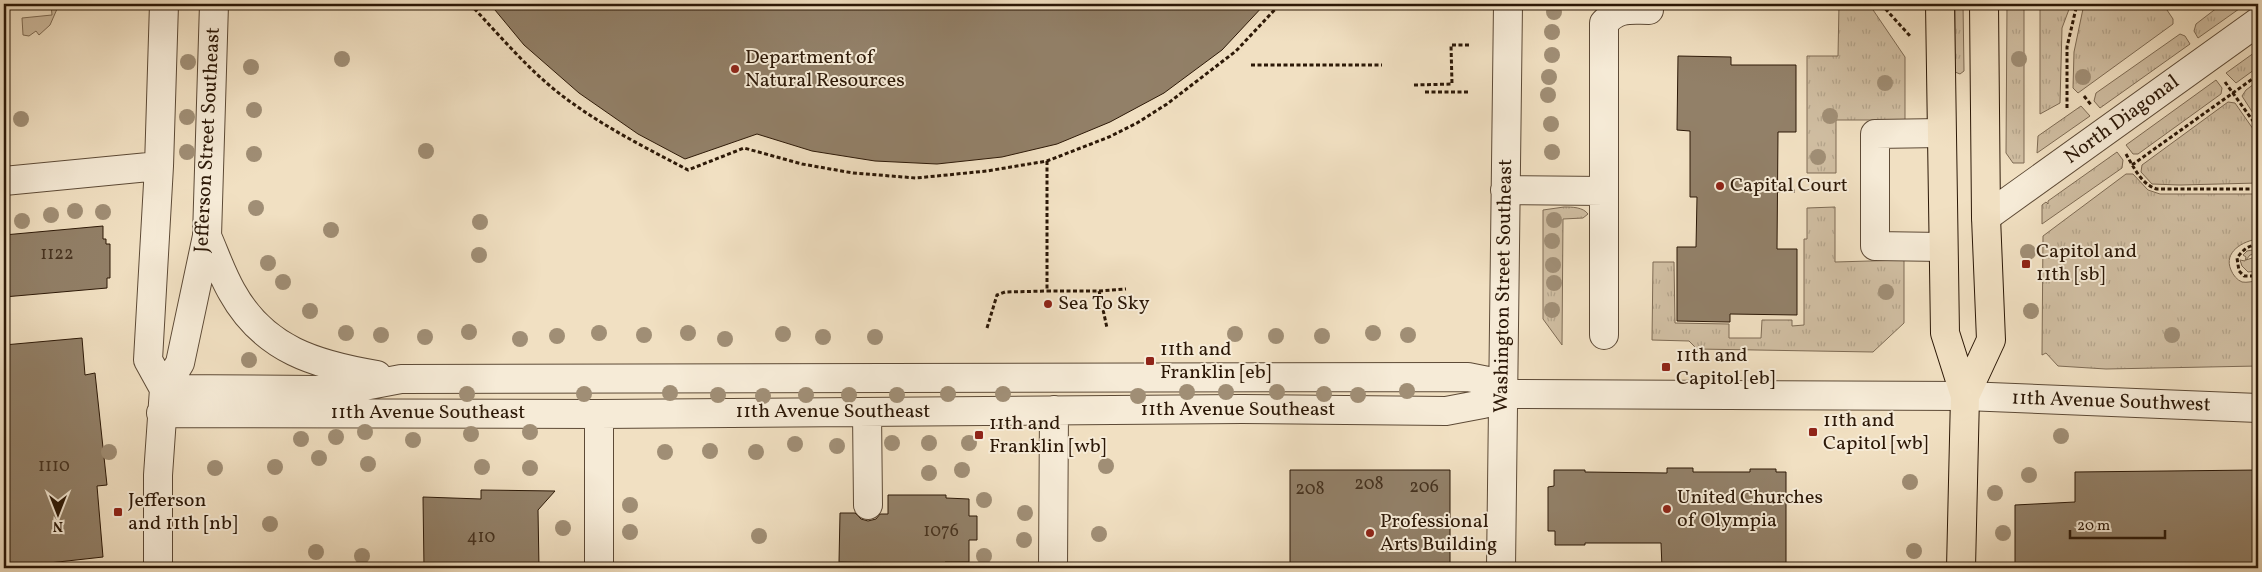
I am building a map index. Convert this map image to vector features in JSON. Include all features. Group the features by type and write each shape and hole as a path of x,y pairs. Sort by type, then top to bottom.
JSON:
{"main road":[{"path":"1940,4 1945,333 1965,396 1961,568"},
{"path":"1965,396 1991,340 1986,217 1984,4"}],"street":[{"path":"163,401 148,360 159,166 164,4"},
{"name":"Jefferson Street Southeast","path":"158,568 158,474 163,401 180,363 207,236 214,4"},
{"name":"Washington Street Southeast","path":"1501,568 1508,4"},
{"path":"1604,335 1604,23 1613,13 1623,10 1649,10"},
{"name":"North Diagonal","path":"1986,217 2258,22"},
{"path":"1941,133 1875,134 1875,246 1943,247"},
{"path":"4,182 159,166"},
{"path":"1505,190 1604,191"},
{"path":"207,236 232,292 256,324 281,345 309,360 337,369 401,379"},
{"name":"11th Avenue Southeast","path":"163,401 359,387 401,379 1468,377 1488,381 1502,394"},
{"name":"11th Avenue Southeast","path":"163,401 599,414 1054,410 1446,411 1483,404 1502,394 1965,396"},
{"name":"11th Avenue Southwest","path":"1965,396 2258,408"},
{"path":"1053,568 1054,410"},
{"path":"867,412 868,505"},
{"path":"599,414 599,568"}],"path":[{"path":"470,4 533,70 574,105 635,142 688,170 744,148 811,166 853,173 916,178 987,171 1047,161 1109,137 1137,123 1167,104 1236,51 1280,4"},
{"path":"1881,4 1914,40"},
{"path":"2068,108 2068,47 2077,4"},
{"path":"1414,85 1452,84 1451,45 1469,45"},
{"path":"1251,65 1382,65"},
{"path":"2132,165 2258,76"},
{"path":"2222,78 2258,128"},
{"path":"1425,92 1469,92"},
{"path":"2084,96 2093,108"},
{"path":"2125,152 2132,165 2150,187 2157,189 2258,190"},
{"path":"1047,161 1047,291"},
{"path":"1778,191 1798,191"},
{"path":"2258,245 2251,245 2243,250 2237,258 2239,271 2244,276 2258,276"},
{"path":"987,328 997,294 1005,292 1126,289"},
{"path":"1099,291 1107,328"}],"green space":[{"path":"51,4 55,4 57,9 50,25 39,35 36,31 29,36 23,35 22,18 52,15"},
{"path":"1839,4 1869,4 1905,57 1905,120 1836,120 1836,173 1807,173 1807,56 1838,56"},
{"path":"1955,4 1963,4 1964,71 1960,74 1955,72"},
{"path":"2007,4 2024,4 2024,163 2013,163 2006,153"},
{"path":"2040,4 2071,4 2062,28 2060,103 2040,114"},
{"path":"2084,4 2163,4 2173,19 2173,24 2078,93 2073,88 2074,52"},
{"path":"2222,4 2246,4 2198,38 2194,31 2196,24"},
{"path":"2180,34 2185,36 2190,44 2100,108 2094,101 2096,93"},
{"path":"2258,50 2258,67 2236,83 2226,73"},
{"path":"2216,80 2222,88 2221,94 2138,154 2133,154 2126,145"},
{"path":"2258,81 2258,121 2242,96 2246,90"},
{"path":"2228,102 2235,103 2258,136 2258,183 2152,184 2141,172 2142,165"},
{"path":"2081,106 2090,116 2037,153 2038,136"},
{"path":"2117,152 2123,160 2122,168 2042,224 2042,205 2046,202 2048,204 2048,201"},
{"path":"2126,174 2133,174 2148,190 2160,194 2258,194 2258,239 2246,242 2236,248 2232,253 2229,264 2233,274 2240,281 2258,281 2258,366 2106,369 2058,366 2046,353 2042,355 2043,236"},
{"path":"1574,207 1588,214 1583,218 1563,219 1562,345 1543,319 1543,210"},
{"path":"1835,207 1835,262 1904,260 1904,323 1873,352 1697,349 1689,341 1652,340 1653,262 1674,262 1675,323 1729,324 1729,338 1761,338 1762,320 1792,320 1792,326 1804,325 1804,239 1807,239 1807,208"},
{"path":"2258,249 2258,253 2250,255 2246,260 2258,256 2258,271 2248,272 2242,266 2240,260 2245,261 2246,257 2243,255 2247,251"}],"building":[{"path":"490,4 1265,4 1222,50 1164,93 1110,122 1057,144 1002,157 937,164 875,161 812,151 757,134 685,159 638,134 579,93 524,45"},
{"name":"Capital Court","path":"1678,56 1731,57 1731,65 1796,65 1796,132 1778,132 1777,249 1797,249 1797,315 1730,314 1730,322 1677,321 1677,247 1696,247 1697,197 1690,197 1690,131 1677,130"},
{"path":"103,226 103,239 106,239 106,244 110,244 110,278 107,278 107,288 4,297 4,235"},
{"path":"82,338 85,375 95,373 107,485 97,486 103,557 4,568 4,345"},
{"name":"United Churches of Olympia","path":"1667,468 1693,468 1693,472 1750,472 1750,469 1776,469 1776,472 1786,472 1786,568 1662,568 1661,543 1555,545 1555,531 1548,531 1548,487 1554,486 1554,470 1667,473"},
{"name":"Professional Arts Building","path":"1290,470 1450,470 1450,566 1290,566"},
{"path":"2258,470 2258,568 2015,568 2015,505 2075,502 2075,472"},
{"path":"481,490 555,491 538,510 539,568 424,568 423,497 481,499"},
{"path":"888,495 946,495 946,498 969,499 969,516 977,516 977,540 969,540 969,562 945,562 945,568 919,568 919,563 839,562 840,513 855,513 861,519 868,521 876,519 880,514 888,514"}],"place":[{"name":"Department of Natural Resources","path":"735,69"},
{"name":"Capital Court","path":"1720,186"},
{"name":"Capitol and 11th [sb]","path":"2026,264"},
{"name":"Sea To Sky","path":"1048,304"},
{"name":"11th and Franklin [eb]","path":"1150,361"},
{"name":"11th and Capitol [eb]","path":"1666,367"},
{"name":"11th and Capitol [wb]","path":"1813,432"},
{"name":"11th and Franklin [wb]","path":"979,435"},
{"name":"United Churches of Olympia","path":"1667,509"},
{"name":"Jefferson and 11th [nb]","path":"118,512"},
{"name":"Professional Arts Building","path":"1370,533"}]}
